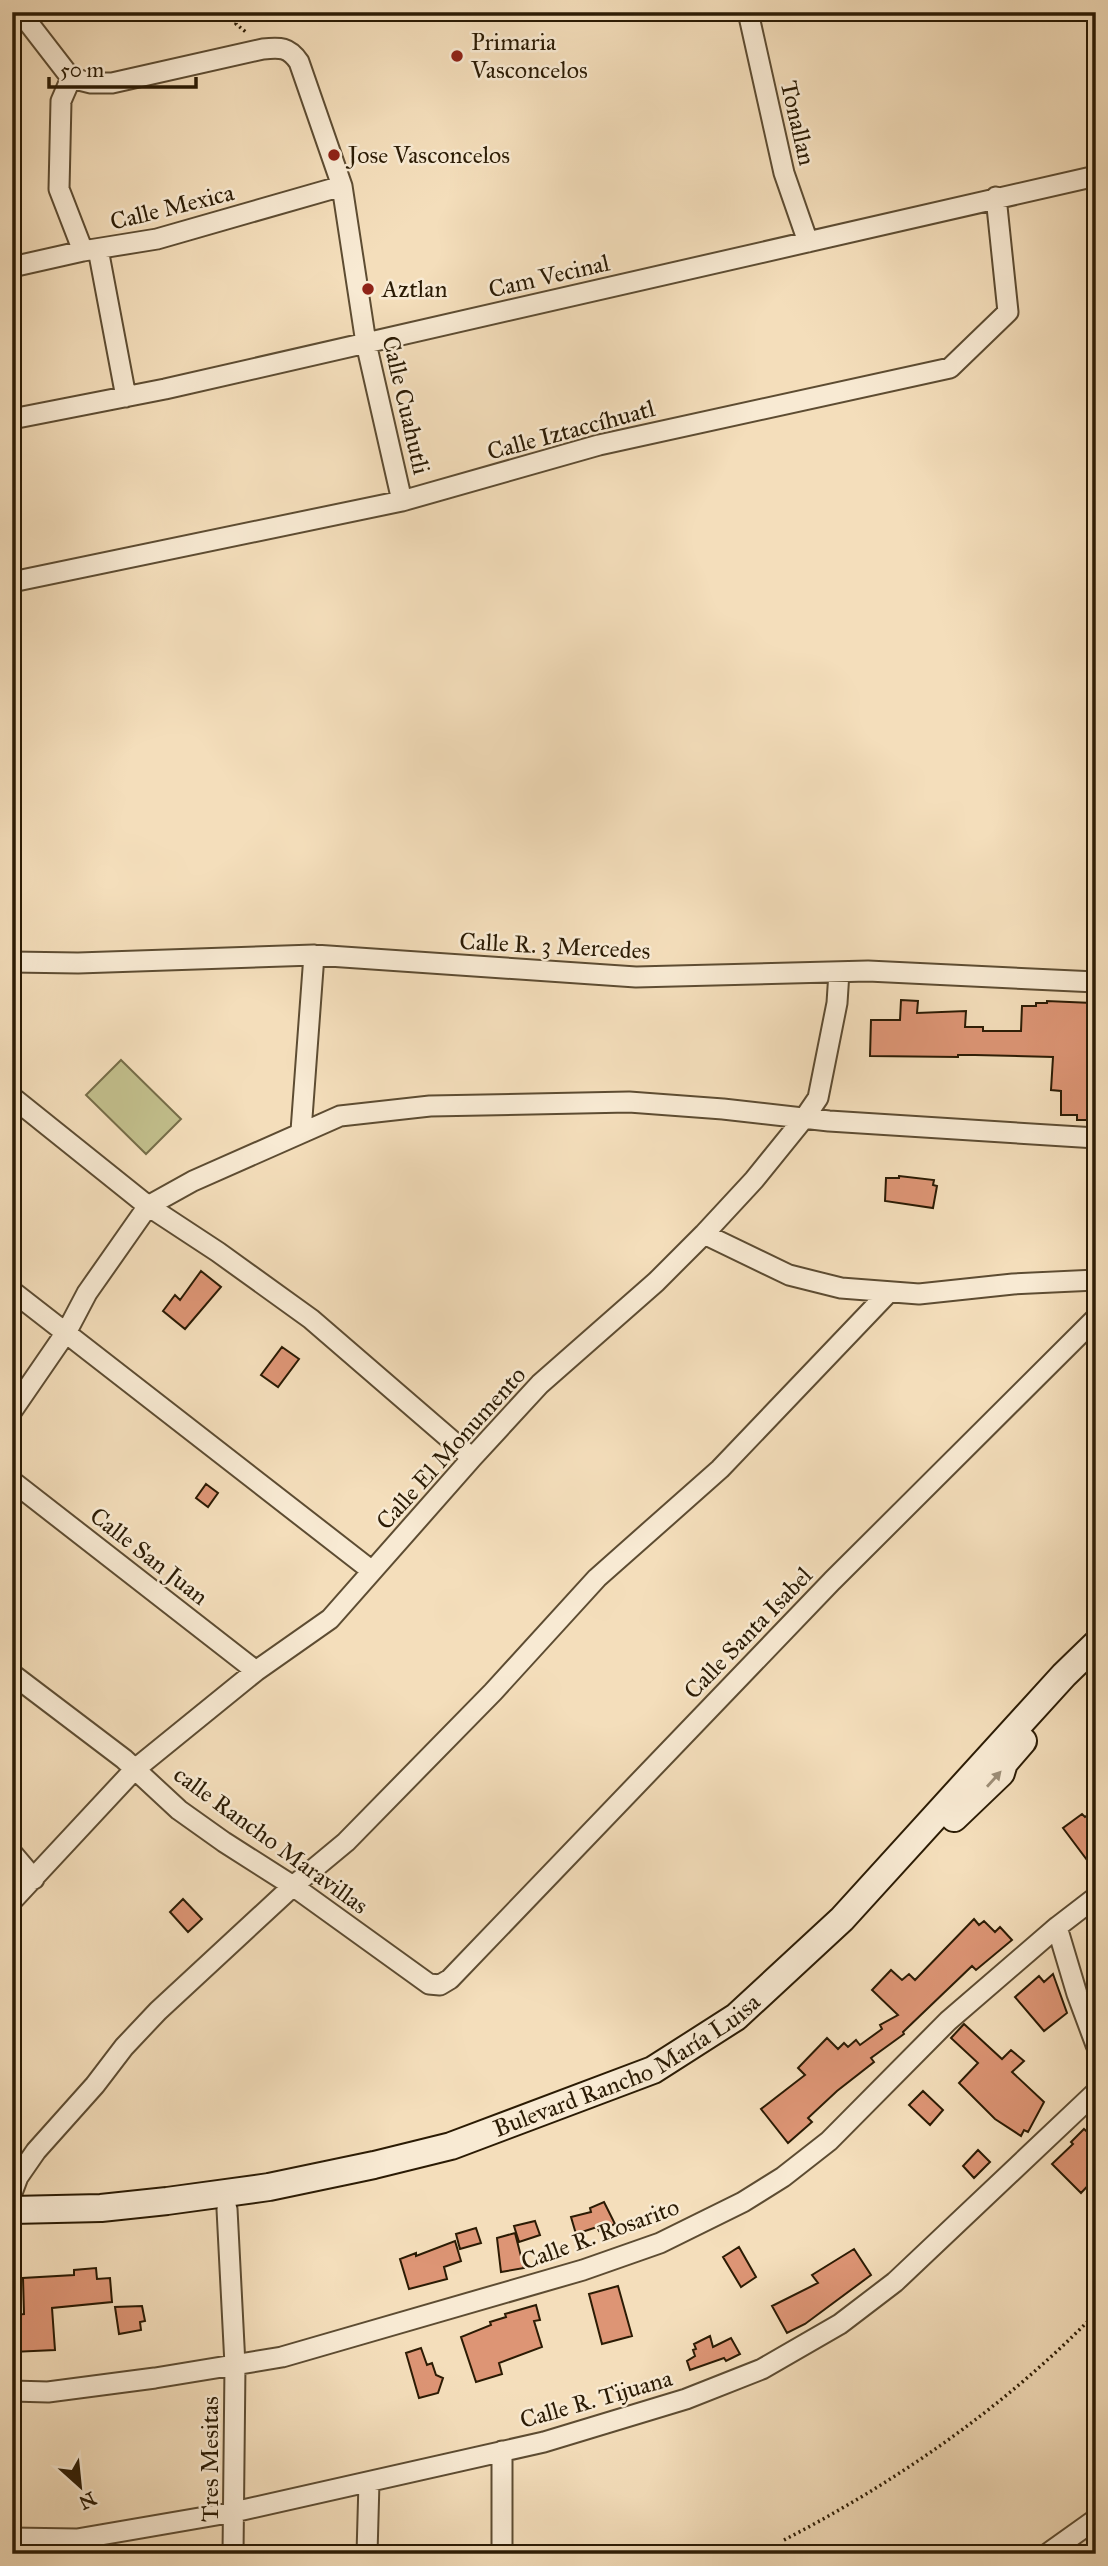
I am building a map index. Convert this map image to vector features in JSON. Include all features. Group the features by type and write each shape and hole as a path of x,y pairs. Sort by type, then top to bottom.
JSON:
{"street":[{"path":"12,20 19,12 71,78 61,101 59,189 91,250 126,397"},
{"name":"Tonallan","path":"748,12 784,173 808,242"},
{"name":"Calle Cuahutli","path":"71,78 91,83 112,83 263,49 280,47 292,52 299,62 342,187 366,343 402,501"},
{"name":"Cam Vecinal","path":"12,419 126,397 1096,176"},
{"name":"Calle Mexica","path":"12,267 157,239 342,187"},
{"name":"Calle Iztaccíhuatl","path":"12,582 402,501 599,445 950,368 1008,312 996,197"},
{"path":"301,1131 314,956"},
{"name":"Calle R. 3 Mercedes","path":"12,962 78,963 314,956 636,977 868,971 1096,982"},
{"name":"Calle El Monumento","path":"12,1901 134,1770 256,1671 330,1619 540,1384 656,1282 754,1180 818,1098 837,1003 839,972"},
{"path":"12,1097 148,1206 218,1252 311,1320 472,1458"},
{"path":"12,1411 67,1331 87,1293 148,1206 193,1181 340,1116 430,1106 629,1102 1096,1138"},
{"path":"704,1234 789,1275 841,1288 919,1294 1013,1284 1096,1280"},
{"path":"12,1291 67,1331 372,1571"},
{"path":"12,2193 18,2177 36,2151 95,2085 124,2047 159,2011 293,1886 346,1842 493,1692 597,1578 720,1469 889,1292"},
{"name":"Calle Santa Isabel","path":"440,1985 450,1979 832,1581 1096,1318"},
{"name":"Calle San Juan","path":"12,1481 256,1671"},
{"name":"Bulevard Rancho María Luisa","path":"12,2210 101,2208 167,2201 269,2187 374,2165 451,2146 653,2070 736,2017 842,1919 1055,1685 1096,1644"},
{"path":"12,2226 97,2224 227,2209 372,2181 457,2159 649,2087 693,2064 766,2008 867,1914 940,1832 1002,1773 1004,1763 1096,1662"},
{"name":"calle Rancho Maravillas","path":"12,1674 124,1759 179,1810 223,1842 293,1886 429,1984 440,1985"},
{"path":"12,1853 34,1879"},
{"name":"Calle R. Rosarito","path":"12,2391 48,2392 282,2357 583,2270 660,2242 743,2202 783,2178 830,2141 948,2021 1096,1897"},
{"path":"1057,1927 1096,2045"},
{"name":"Calle R. Tijuana","path":"12,2538 76,2546 369,2482 544,2442 686,2399 762,2369 840,2324 895,2283 1096,2092"},
{"name":"Tres Mesitas","path":"227,2209 235,2365 233,2554"},
{"path":"502,2451 502,2554"},
{"path":"368,2554 369,2482"},
{"path":"1047,2554 1096,2519"}],"path":[{"path":"784,2540 842,2508 966,2428 1059,2351 1096,2313"}],"shaded area":[{"path":"121,1060 181,1119 146,1154 86,1095"}],"building":[{"path":"901,1000 918,1001 917,1013 966,1011 965,1027 983,1027 983,1031 1021,1031 1022,1006 1036,1006 1036,1003 1047,1001 1092,1003 1096,1046 1096,1104 1092,1104 1093,1120 1077,1120 1077,1115 1061,1115 1061,1091 1051,1090 1053,1057 870,1056 871,1020 900,1020"},
{"path":"899,1176 934,1180 933,1185 937,1186 933,1208 885,1201 886,1178"},
{"path":"201,1271 221,1287 185,1329 163,1311 175,1295 180,1300"},
{"path":"282,1347 299,1359 278,1387 261,1375"},
{"path":"206,1484 218,1493 208,1507 196,1498"},
{"path":"1096,1809 1096,1872 1063,1828 1082,1814 1085,1817"},
{"path":"183,1899 202,1919 188,1932 170,1912"},
{"path":"974,1919 979,1925 984,1921 995,1932 1000,1927 1012,1940 976,1970 972,1966 903,2032 904,2034 871,2058 874,2062 808,2118 812,2122 788,2143 761,2109 805,2075 798,2068 827,2038 838,2049 844,2043 848,2047 856,2040 860,2045 882,2029 880,2025 898,2015 872,1990 891,1970 902,1980 909,1974 915,1980"},
{"path":"1053,1974 1067,2013 1044,2031 1015,1997 1039,1976 1044,1982"},
{"path":"964,2024 1002,2059 1011,2050 1024,2061 1012,2072 1044,2102 1028,2132 1024,2130 1021,2136 995,2119 959,2083 978,2063 951,2038"},
{"path":"923,2091 943,2110 930,2125 909,2105"},
{"path":"1084,2129 1096,2140 1096,2177 1081,2193 1052,2164"},
{"path":"978,2150 990,2162 974,2178 963,2166"},
{"path":"604,2202 615,2224 599,2231 597,2227 576,2234 571,2217 591,2212 590,2208"},
{"path":"535,2221 540,2235 519,2242 514,2226"},
{"path":"476,2228 481,2243 460,2249 456,2234"},
{"path":"515,2233 524,2268 501,2272 497,2238"},
{"path":"455,2241 461,2261 444,2267 447,2279 409,2289 400,2259 416,2253 416,2256"},
{"path":"739,2247 756,2277 741,2287 723,2257"},
{"path":"854,2249 871,2275 805,2324 787,2333 772,2306 818,2283 812,2275"},
{"path":"96,2268 97,2279 110,2278 112,2302 52,2308 55,2350 12,2352 12,2315 24,2314 23,2278 74,2275 74,2270"},
{"path":"618,2286 632,2336 602,2344 589,2294"},
{"path":"536,2305 540,2320 534,2321 542,2347 499,2363 502,2374 476,2382 461,2337 491,2325 490,2322 506,2317 505,2314"},
{"path":"142,2306 145,2321 140,2322 141,2330 119,2334 115,2307"},
{"path":"710,2336 713,2347 731,2338 740,2354 726,2361 724,2358 690,2370 687,2361 695,2356 694,2344"},
{"path":"421,2348 427,2365 432,2363 436,2375 443,2378 438,2393 419,2398 406,2353"}],"place":[{"name":"Primaria Vasconcelos","path":"457,56"},
{"name":"Jose Vasconcelos","path":"334,155"},
{"name":"Aztlan","path":"368,289"}]}
